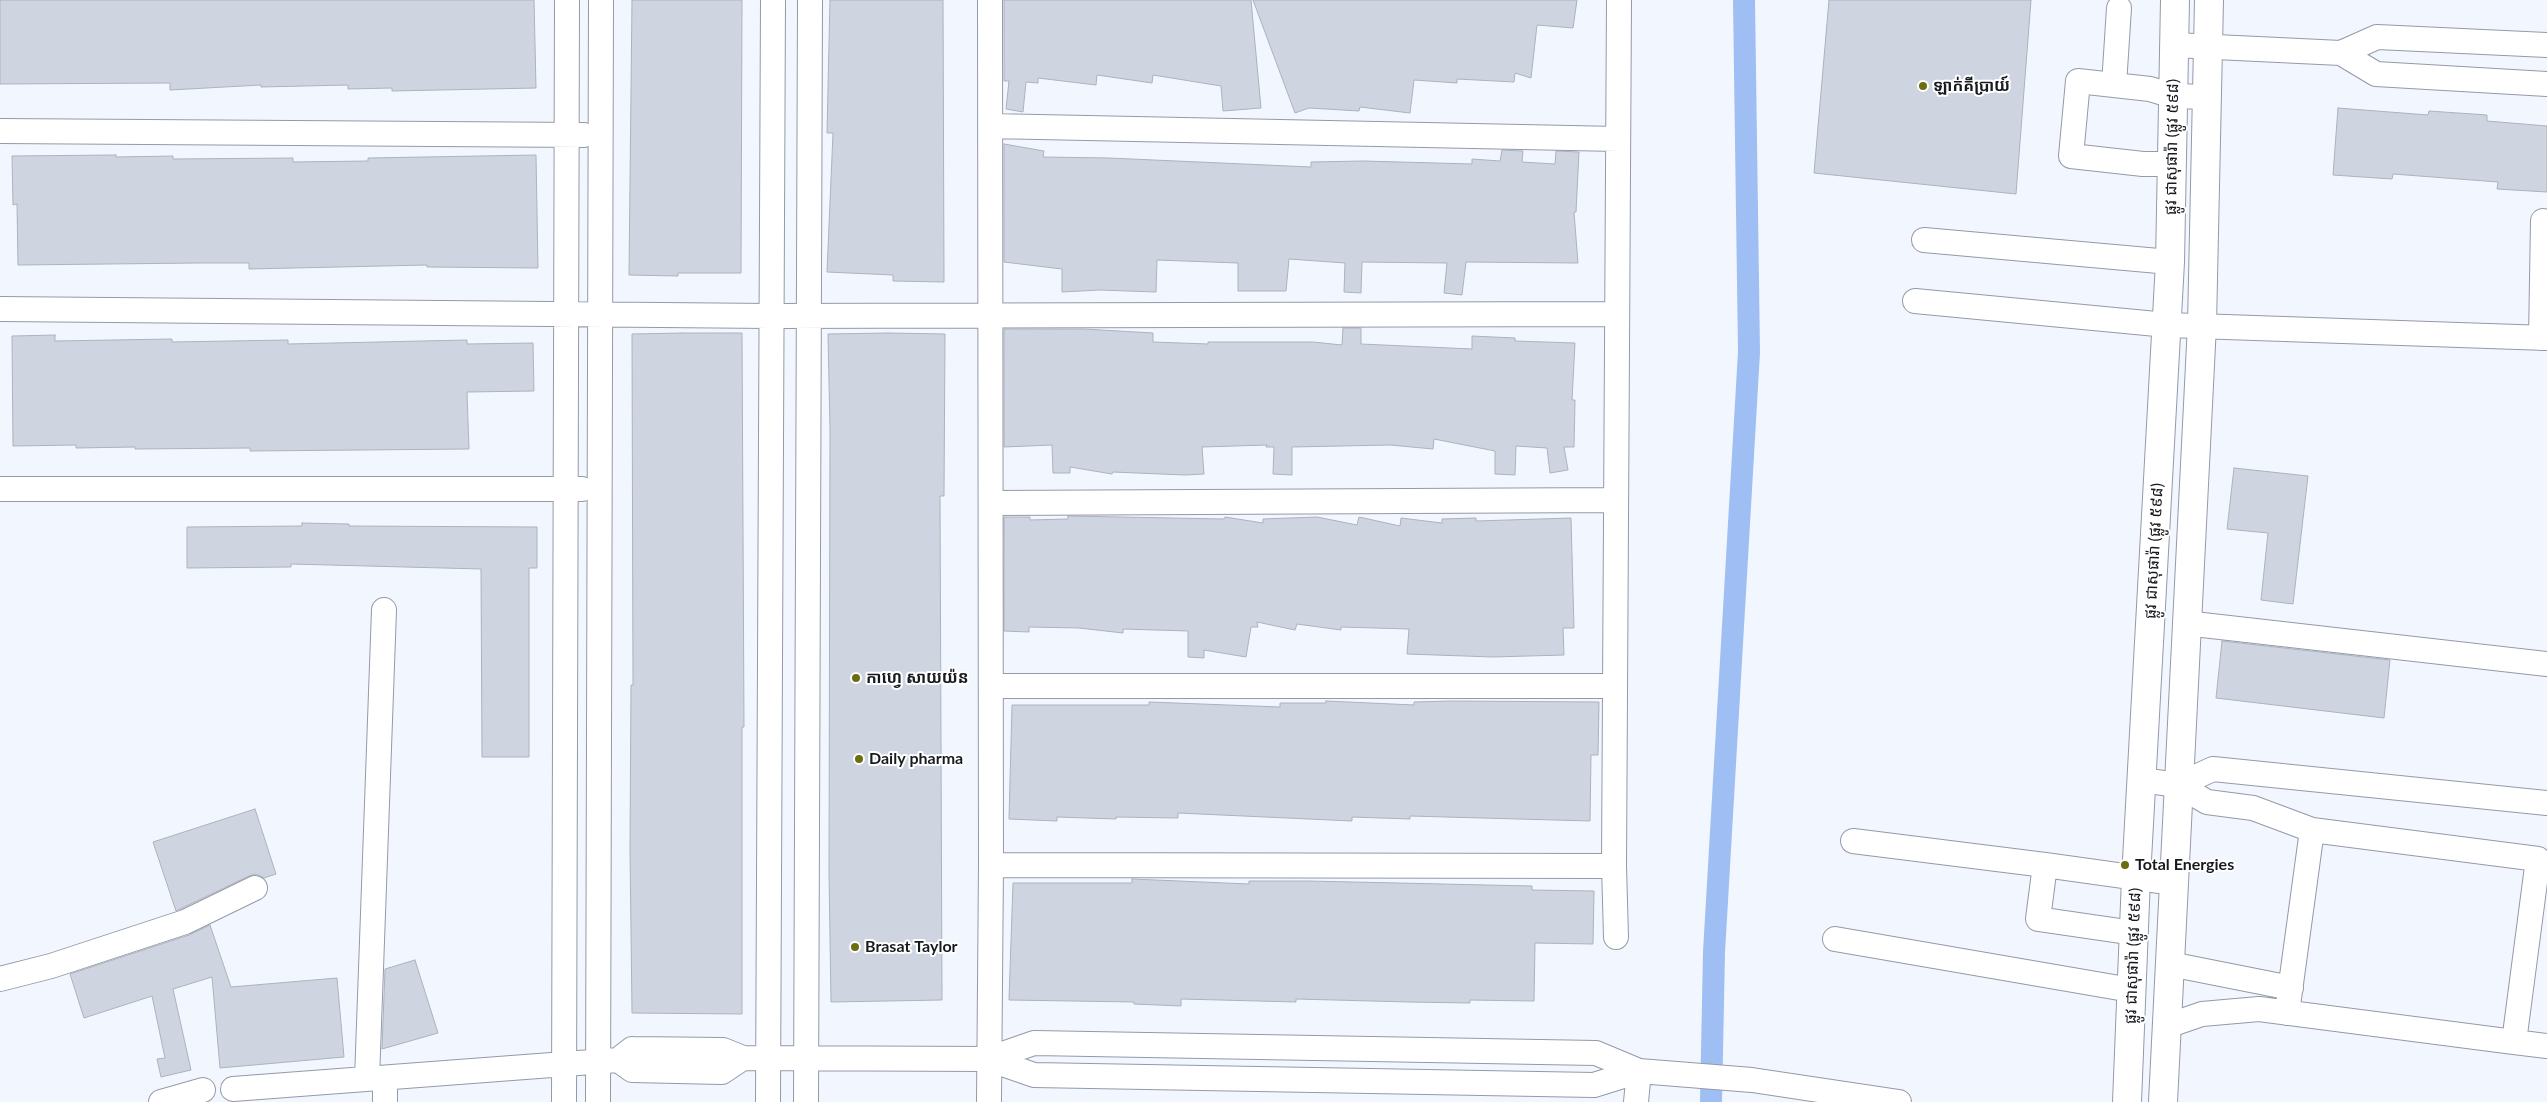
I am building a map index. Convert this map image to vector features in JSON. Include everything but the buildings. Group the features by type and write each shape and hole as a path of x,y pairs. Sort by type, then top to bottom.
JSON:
{"main road":[{"name":"ផ្លូវ ជាសុផារ៉ា (ផ្លូវ ៥៩៨)","path":"2127,1102 2141,780 2170,262 2175,0"},
{"name":"ផ្លូវ ជាសុផារ៉ា (ផ្លូវ ៥៩៨)","path":"2163,1102 2185,623 2202,325 2209,0"}],"street":[{"path":"564,1102 567,0"},
{"path":"598,1102 608,1060 598,776 601,0"},
{"path":"768,1102 773,0"},
{"path":"806,1102 810,0"},
{"path":"989,1102 991,865 990,0"},
{"path":"1616,937 1614,866 1619,0"},
{"path":"2114,85 2119,8"},
{"path":"2174,45 2341,53 2377,37 2547,45"},
{"path":"2341,53 2376,74 2547,84"},
{"path":"2172,164 2143,164 2071,156 2078,81 2150,89 2174,96 2207,97"},
{"path":"990,126 1618,139"},
{"path":"0,131 600,135"},
{"path":"772,197 809,199"},
{"path":"1915,301 2167,325 2544,338 2543,221"},
{"path":"1924,240 2170,262"},
{"path":"0,309 771,316 1616,314"},
{"path":"771,447 808,447"},
{"path":"0,489 599,489"},
{"path":"991,503 1616,500"},
{"path":"384,610 376,1078 385,1102"},
{"path":"2185,623 2547,664"},
{"path":"991,686 1615,686"},
{"path":"770,699 808,699"},
{"path":"2178,785 2212,769 2547,803"},
{"path":"565,773 598,776"},
{"path":"2253,808 2257,774"},
{"path":"2141,780 2178,785 2207,802 2253,808 2312,830 2543,859 2514,1042"},
{"path":"2287,1013 2312,830"},
{"path":"1854,841 2174,883"},
{"path":"991,865 1614,866"},
{"path":"2046,865 2038,920 2134,933"},
{"path":"6,977 51,966 185,922 255,888"},
{"path":"769,936 807,937"},
{"path":"1834,939 2131,990"},
{"path":"2170,964 2291,988"},
{"path":"2167,1026 2202,1014 2258,1009 2547,1046"},
{"path":"233,1090 608,1060 632,1049 723,1050 742,1058 988,1059 1034,1043 1596,1053 1639,1071 1752,1080 1899,1102"},
{"path":"1351,1049 1352,1081"},
{"path":"1509,1051 1510,1084"},
{"path":"988,1059 1034,1075 1510,1084 1594,1085 1639,1071"},
{"path":"1636,1102 1639,1071"},
{"path":"161,1102 203,1090"}],"waterway":[{"path":"1711,1102 1714,952 1749,352 1744,0"}],"place":[{"name":"ឡាក់គីប្រាយ៍","path":"1923,86"},
{"name":"កាហ្វេ សាយយ៉ន","path":"856,678"},
{"name":"Daily pharma","path":"859,759"},
{"name":"Total Energies","path":"2125,865"},
{"name":"Brasat Taylor","path":"855,947"}]}
